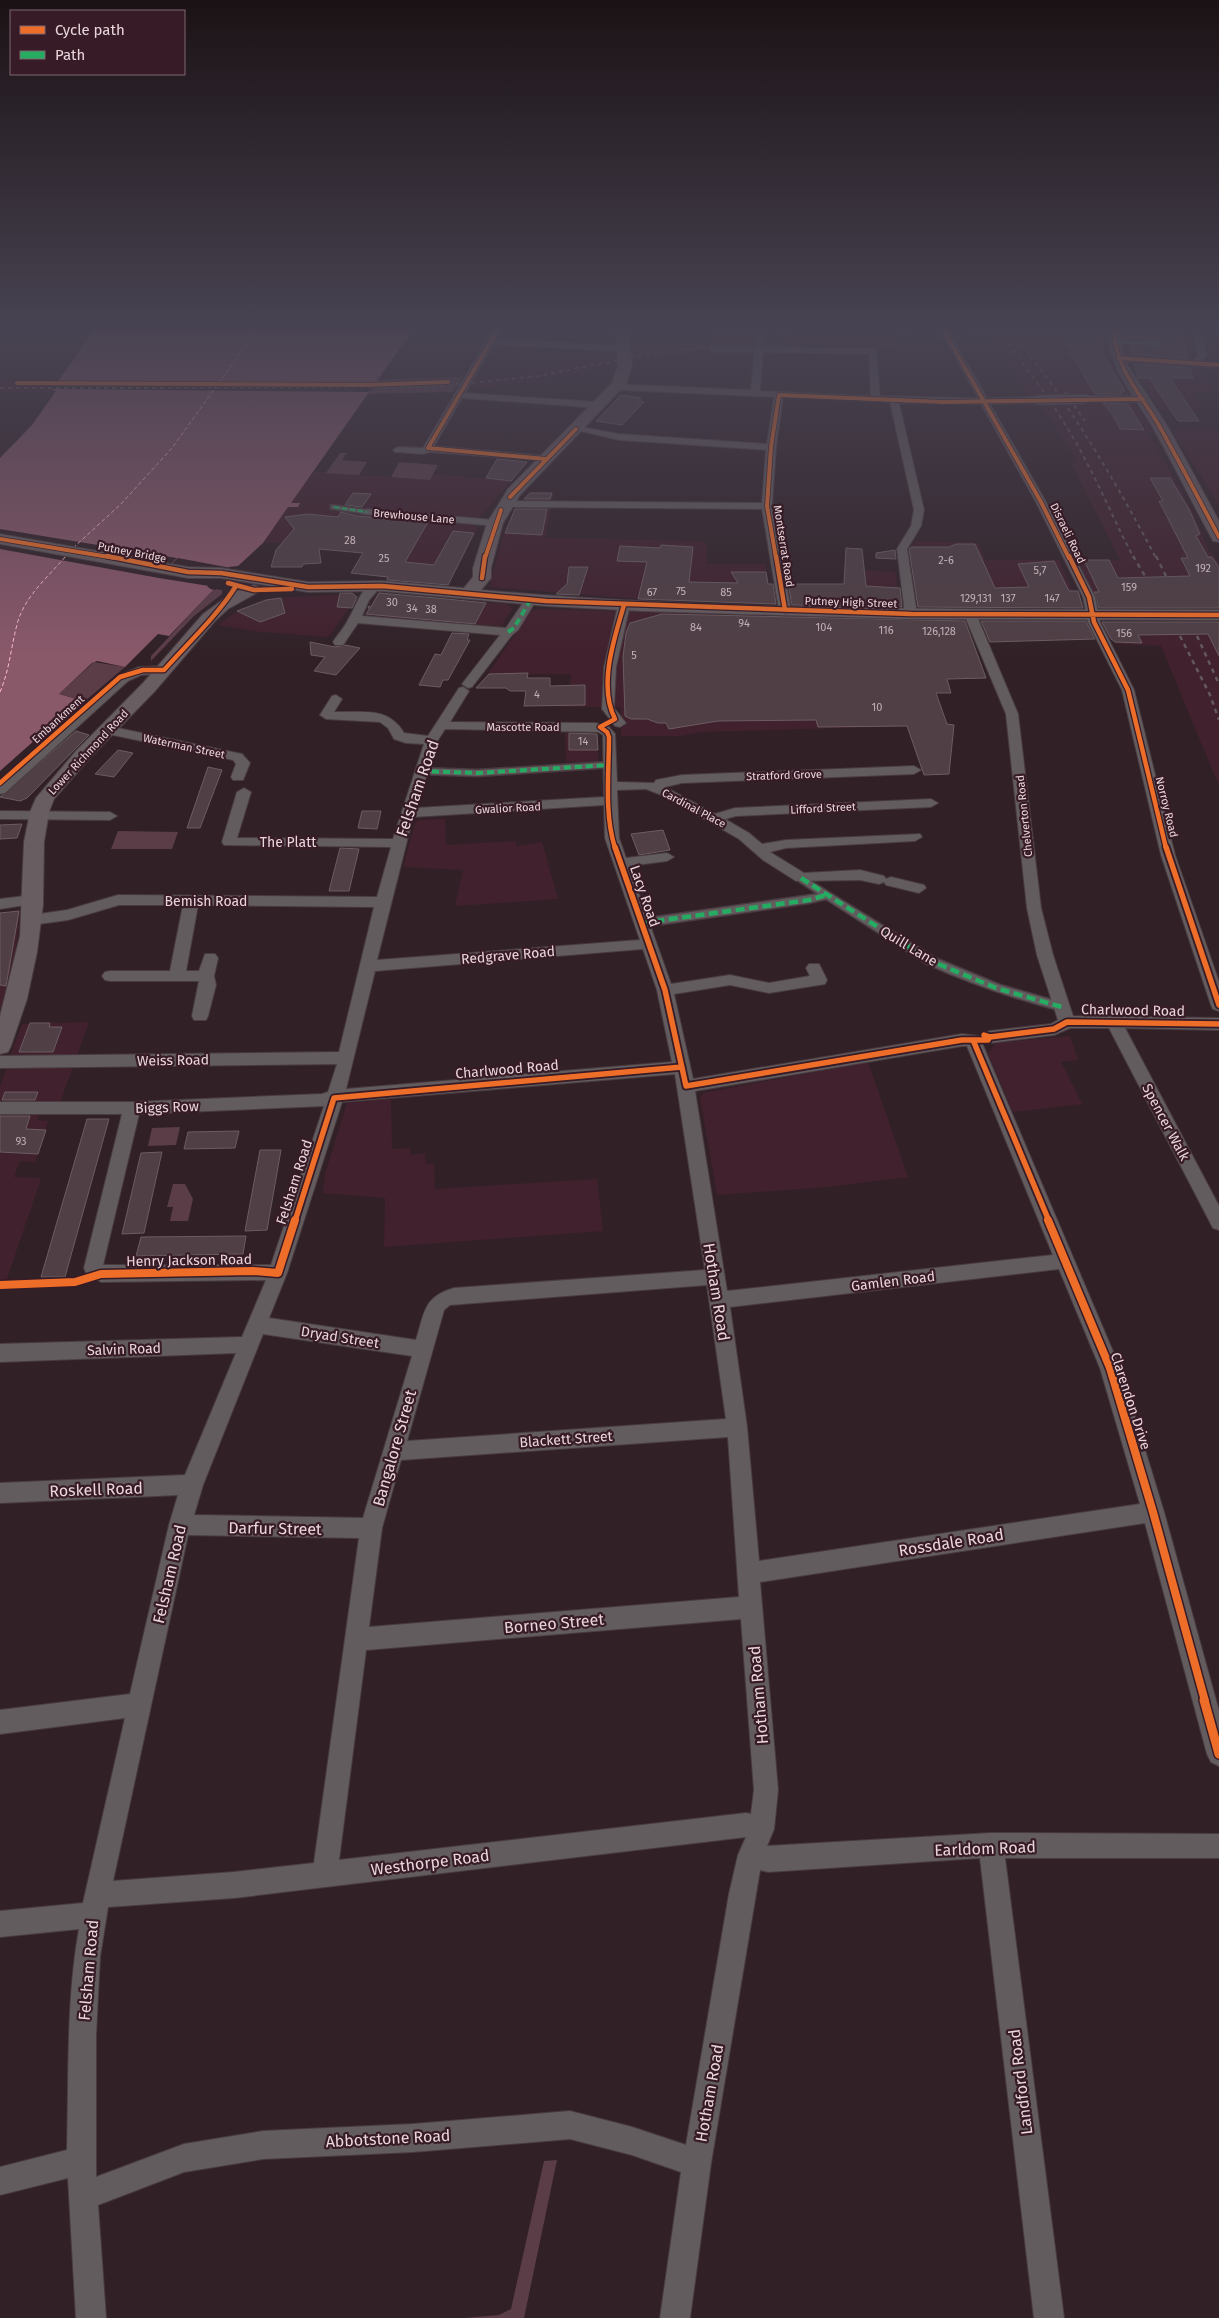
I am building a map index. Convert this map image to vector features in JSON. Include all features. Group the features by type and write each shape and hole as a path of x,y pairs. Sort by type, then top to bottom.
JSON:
{"highway":[{"path":"1167,439 1219,537"}],"main road":[{"path":"470,592 482,578 482,568 495,523 505,504 514,492 567,439"},
{"name":"Putney Bridge","path":"0,539 208,575 214,580 258,585 274,591 308,586"},
{"path":"428,589 439,584 462,582 482,568"},
{"name":"Lower Richmond Road","path":"0,1046 7,1009 22,980 32,920 37,815 45,798 164,670 203,625 222,608 233,582"},
{"name":"Lower Richmond Road","path":"222,608 236,607 252,598 258,585"},
{"name":"Putney High Street","path":"308,586 375,586 428,589 531,599 624,605 911,614 1218,615"}],"street":[{"path":"430,450 428,448 433,439"},
{"path":"639,439 771,447"},
{"name":"Montserrat Road","path":"772,439 767,506 776,569 785,610"},
{"path":"903,439 919,510 916,526 902,550 911,614"},
{"name":"Disraeli Road","path":"1006,439 1041,502 1089,597 1093,615"},
{"path":"398,450 430,450 546,459"},
{"path":"505,504 767,506"},
{"name":"Brewhouse Lane","path":"334,506 367,512 495,523"},
{"path":"339,642 355,619 364,599 375,586"},
{"name":"Felsham Road","path":"90,2318 81,2161 83,2035 87,1957 95,1905 180,1525 192,1485 278,1273 347,1058 398,843 432,740 440,725 466,688 508,632 514,628 531,599"},
{"path":"620,723 608,709 610,667 624,605"},
{"name":"Chelverton Road","path":"970,614 1012,714 1034,908 1045,955 1065,1014"},
{"name":"Norroy Road","path":"1093,615 1128,690 1168,855 1219,1005"},
{"path":"355,619 508,632"},
{"name":"Embankment","path":"0,790 124,678 138,671 164,670"},
{"path":"336,699 326,715 383,718 393,726 399,736 406,739 432,740"},
{"name":"Mascotte Road","path":"440,725 458,727 595,726 606,731"},
{"name":"Waterman Street","path":"108,730 237,757 243,763 238,777"},
{"name":"Lacy Road","path":"606,731 610,737 609,801 612,838 665,990 684,1076"},
{"path":"421,771 477,773 610,765"},
{"name":"Stratford Grove","path":"656,788 661,783 682,779 914,770"},
{"name":"Cardinal Place","path":"610,786 638,784 656,788 715,818 765,853"},
{"name":"The Platt","path":"244,792 229,842 398,843"},
{"name":"Gwalior Road","path":"407,813 609,801"},
{"name":"Lifford Street","path":"715,818 735,812 931,803"},
{"path":"0,815 110,816"},
{"path":"765,853 786,844 915,837"},
{"name":"Quill Lane","path":"765,853 826,896 950,970 1065,1014"},
{"path":"620,863 667,857"},
{"path":"801,878 860,875 919,888"},
{"path":"642,923 826,896"},
{"path":"0,904 33,900"},
{"name":"Bemish Road","path":"32,920 68,915 118,900 383,902"},
{"path":"177,976 185,943 184,923 192,900"},
{"name":"Redgrave Road","path":"368,966 648,944"},
{"path":"200,1016 208,985 206,976 210,958"},
{"path":"665,990 730,980 769,988 819,980 814,968"},
{"path":"110,976 206,976"},
{"name":"Charlwood Road","path":"334,1098 348,1095 684,1076 1054,1029 1065,1014 1113,1021 1219,1024"},
{"name":"Spencer Walk","path":"1113,1021 1219,1223"},
{"name":"Clarendon Drive","path":"982,1038 1066,1261 1110,1368 1219,1754"},
{"name":"Weiss Road","path":"0,1062 347,1058"},
{"name":"Hotham Road","path":"675,2318 697,2163 742,1894 751,1855 762,1829 766,1790 738,1428 684,1076"},
{"name":"Biggs Row","path":"0,1108 132,1108 334,1098"},
{"name":"Henry Jackson Road","path":"132,1108 93,1268 101,1274 253,1271 278,1273"},
{"name":"Gamlen Road","path":"717,1289 1066,1261"},
{"name":"Bangalore Street","path":"325,1874 371,1528 436,1306 444,1299 717,1289"},
{"name":"Dryad Street","path":"252,1335 423,1349"},
{"name":"Salvin Road","path":"0,1353 238,1344 252,1335"},
{"name":"Blackett Street","path":"394,1451 738,1428"},
{"name":"Roskell Road","path":"0,1493 192,1485"},
{"name":"Rossdale Road","path":"749,1573 1152,1512"},
{"name":"Darfur Street","path":"180,1525 371,1528"},
{"name":"Borneo Street","path":"357,1639 751,1607"},
{"path":"0,1722 139,1705"},
{"name":"Westhorpe Road","path":"0,1924 95,1905 234,1885 746,1826 762,1829"},
{"name":"Earldom Road","path":"751,1855 768,1859 991,1845 1219,1846"},
{"name":"Landford Road","path":"991,1845 1049,2318"},
{"name":"Abbotstone Road","path":"82,2197 184,2158 263,2146 413,2138 570,2124 632,2141 697,2163"},
{"path":"0,2181 81,2161"}],"shaded area":[{"path":"18,439 336,439 291,503 300,503 298,507 288,507 263,543 238,566 229,567 207,587 214,589 169,636 158,634 125,667 97,661 92,663 59,694 80,700 0,771 0,458"},
{"path":"1063,439 1152,439 1192,510 1209,550 1219,564 1219,603 1099,606 1078,560 1120,560 1071,463 1078,462"},
{"path":"1178,439 1219,439 1219,505"},
{"path":"340,453 347,453 342,460 367,462 359,475 326,473"},
{"path":"399,462 438,465 430,480 391,477"},
{"path":"313,471 429,480 433,474 511,481 479,519 476,532 453,576 444,580 351,573 362,553 334,551 319,544 284,540 282,543 263,543 288,507 298,507 300,504 290,503"},
{"path":"529,492 554,493 545,538 703,541 706,543 707,564 765,564 772,601 637,599 489,587 502,539 514,509"},
{"path":"916,541 978,543 986,560 1059,560 1079,605 1076,607 995,609 919,607 911,572 916,573 913,547"},
{"path":"844,569 895,572 900,605 789,604 789,584 844,584"},
{"path":"214,589 222,590 222,594 194,616 151,661 151,656"},
{"path":"355,594 357,596 327,637 252,631 218,625 236,612 272,598"},
{"path":"377,594 506,604 513,608 501,626 369,618 366,613"},
{"path":"540,609 961,621 964,622 986,678 947,679 951,693 936,693 947,724 954,725 949,774 924,775 907,726 701,732 680,736 621,736 621,707 563,707 563,704 569,703 571,674 488,674 531,611"},
{"path":"1105,624 1219,625 1219,786 1161,646 1116,644"},
{"path":"94,662 125,667 85,701 59,694"},
{"path":"565,733 598,734 598,762 566,762"},
{"path":"445,819 446,845 516,841 517,846 542,842 558,899 455,906 463,870 403,867 415,823 418,820"},
{"path":"118,831 178,832 172,849 111,849"},
{"path":"20,912 10,1000 0,1025 0,913"},
{"path":"89,1022 56,1114 40,1113 37,1120 48,1121 35,1162 20,1161 14,1177 41,1178 6,1282 0,1282 0,1087 12,1051 22,1024"},
{"path":"1070,1036 1078,1060 1061,1062 1082,1104 1013,1112 988,1053 996,1043"},
{"path":"868,1062 908,1177 827,1187 717,1195 700,1098 703,1093"},
{"path":"391,1099 392,1149 410,1148 411,1155 425,1153 426,1164 434,1163 435,1189 597,1179 603,1231 384,1247 385,1198 323,1193 325,1174 347,1103"},
{"path":"180,1127 176,1145 148,1146 152,1128"},
{"path":"173,1184 185,1184 193,1199 188,1221 170,1221 173,1207 167,1207"},
{"path":"557,2160 524,2318 464,2318 499,2315 511,2309 544,2161"}],"pier":[{"path":"0,529 177,558 156,577 178,558 231,568 240,567 231,569 212,586 216,590 210,589 209,586 159,578 0,549"}],"building":[{"path":"497,459 527,462 511,481 486,478"},
{"path":"1150,478 1170,478 1189,509 1200,534 1196,536 1208,557 1212,557 1219,567 1219,608 1099,608 1094,592 1099,592 1084,560 1109,560 1118,578 1190,576 1181,558 1188,558 1159,501 1163,501"},
{"path":"353,493 371,494 362,507 345,505"},
{"path":"530,493 552,493 550,499 524,499"},
{"path":"515,509 547,509 542,535 505,533"},
{"path":"341,512 357,516 428,522 405,562 434,565 453,531 474,533 448,585 387,580 388,577 351,573 363,553 319,549 321,563 303,564 302,567 271,567 276,550 294,529 285,517 307,514 338,517"},
{"path":"956,544 975,544 995,588 1029,587 1018,564 1054,561 1069,591 1078,591 1083,608 918,607 909,549 911,547 949,547"},
{"path":"661,545 693,547 689,582 738,583 731,572 766,572 768,584 773,584 776,604 638,599 647,562 617,561 620,546 660,548"},
{"path":"846,548 862,549 866,586 900,588 902,607 792,605 788,584 844,584"},
{"path":"895,550 896,559 876,558 876,553"},
{"path":"569,567 588,567 579,595 556,594 567,584"},
{"path":"340,593 352,593 357,597 352,608 337,607"},
{"path":"379,593 486,603 475,624 366,614 370,608 368,608 369,606 371,607"},
{"path":"281,598 285,613 260,622 237,611 266,600"},
{"path":"662,614 965,621 986,678 947,679 951,693 936,693 947,724 954,725 949,774 924,775 907,726 818,727 816,720 718,721 669,729 666,723 658,723 647,719 631,719 625,716 623,657 626,633 630,623"},
{"path":"981,621 1086,621 1095,639 990,642"},
{"path":"1102,622 1219,622 1219,656 1208,634 1138,635 1142,643 1115,642 1111,639"},
{"path":"452,633 469,634 467,640 470,640 448,680 443,680 440,687 419,685 435,654 441,655"},
{"path":"310,642 335,647 345,645 360,648 336,675 314,671 325,657 311,655"},
{"path":"528,673 527,678 550,678 550,686 585,685 585,705 524,706 526,691 510,691 506,688 476,688 489,674"},
{"path":"76,731 89,735 27,798 20,801 0,797"},
{"path":"569,733 597,734 598,750 569,750"},
{"path":"118,750 133,753 114,777 95,774"},
{"path":"208,767 222,770 200,828 187,828"},
{"path":"362,811 381,811 377,829 358,828"},
{"path":"22,824 17,838 0,839 0,825"},
{"path":"663,830 670,850 639,855 631,834"},
{"path":"340,848 359,849 349,891 329,891"},
{"path":"19,911 6,986 0,985 0,913"},
{"path":"30,1023 50,1023 49,1027 62,1027 53,1052 19,1052"},
{"path":"5,1092 38,1092 35,1100 2,1100"},
{"path":"0,1116 30,1116 26,1129 46,1130 38,1154 0,1152"},
{"path":"87,1119 109,1119 65,1277 41,1277"},
{"path":"239,1131 235,1148 184,1149 188,1132"},
{"path":"260,1150 281,1150 267,1230 245,1231"},
{"path":"162,1152 144,1233 122,1234 141,1153"},
{"path":"246,1236 243,1254 136,1256 141,1237"}],"ferry route":[{"path":"73,548 121,504 178,439"},
{"path":"0,692 6,675 18,621 26,603 66,556"}],"railway":[{"path":"1074,439 1134,558"},
{"path":"1088,439 1124,499 1156,558"},
{"path":"1133,556 1145,576"},
{"path":"1156,556 1166,576"},
{"path":"1180,636 1210,695 1219,720"},
{"path":"1197,636 1219,684"}],"marked path":[{"path":"334,507 367,512"},
{"path":"508,632 514,628 531,599"},
{"path":"421,771 477,773 610,765"},
{"path":"801,878 931,961 963,976 996,988 1062,1007"},
{"path":"642,923 809,900 826,895"}],"cycle path":[{"path":"433,439 428,448 434,450 546,459"},
{"path":"510,497 566,439"},
{"path":"772,439 767,506 785,610"},
{"path":"1005,439 1041,502 1089,597 1094,622 1128,690 1168,855 1219,1005"},
{"path":"1167,439 1219,537"},
{"path":"482,578 482,568 495,523 501,510"},
{"path":"0,539 134,561 199,574 221,573 308,587 382,586 546,601 641,606 911,614 1219,615"},
{"path":"228,583 254,590 292,589"},
{"path":"0,783 120,677 143,670 164,670 203,625 222,608 236,586"},
{"path":"624,605 610,664 608,696 610,710 615,719 600,727 607,732 609,737 609,801 612,838 665,990 686,1086 962,1040 988,1040 990,1037"},
{"path":"984,1035 990,1037 1054,1029 1067,1022 1219,1024"},
{"path":"973,1040 1110,1368 1153,1512 1219,1754"},
{"path":"0,1285 75,1282 101,1274 253,1271 278,1273 334,1098 348,1095 682,1067"}]}
